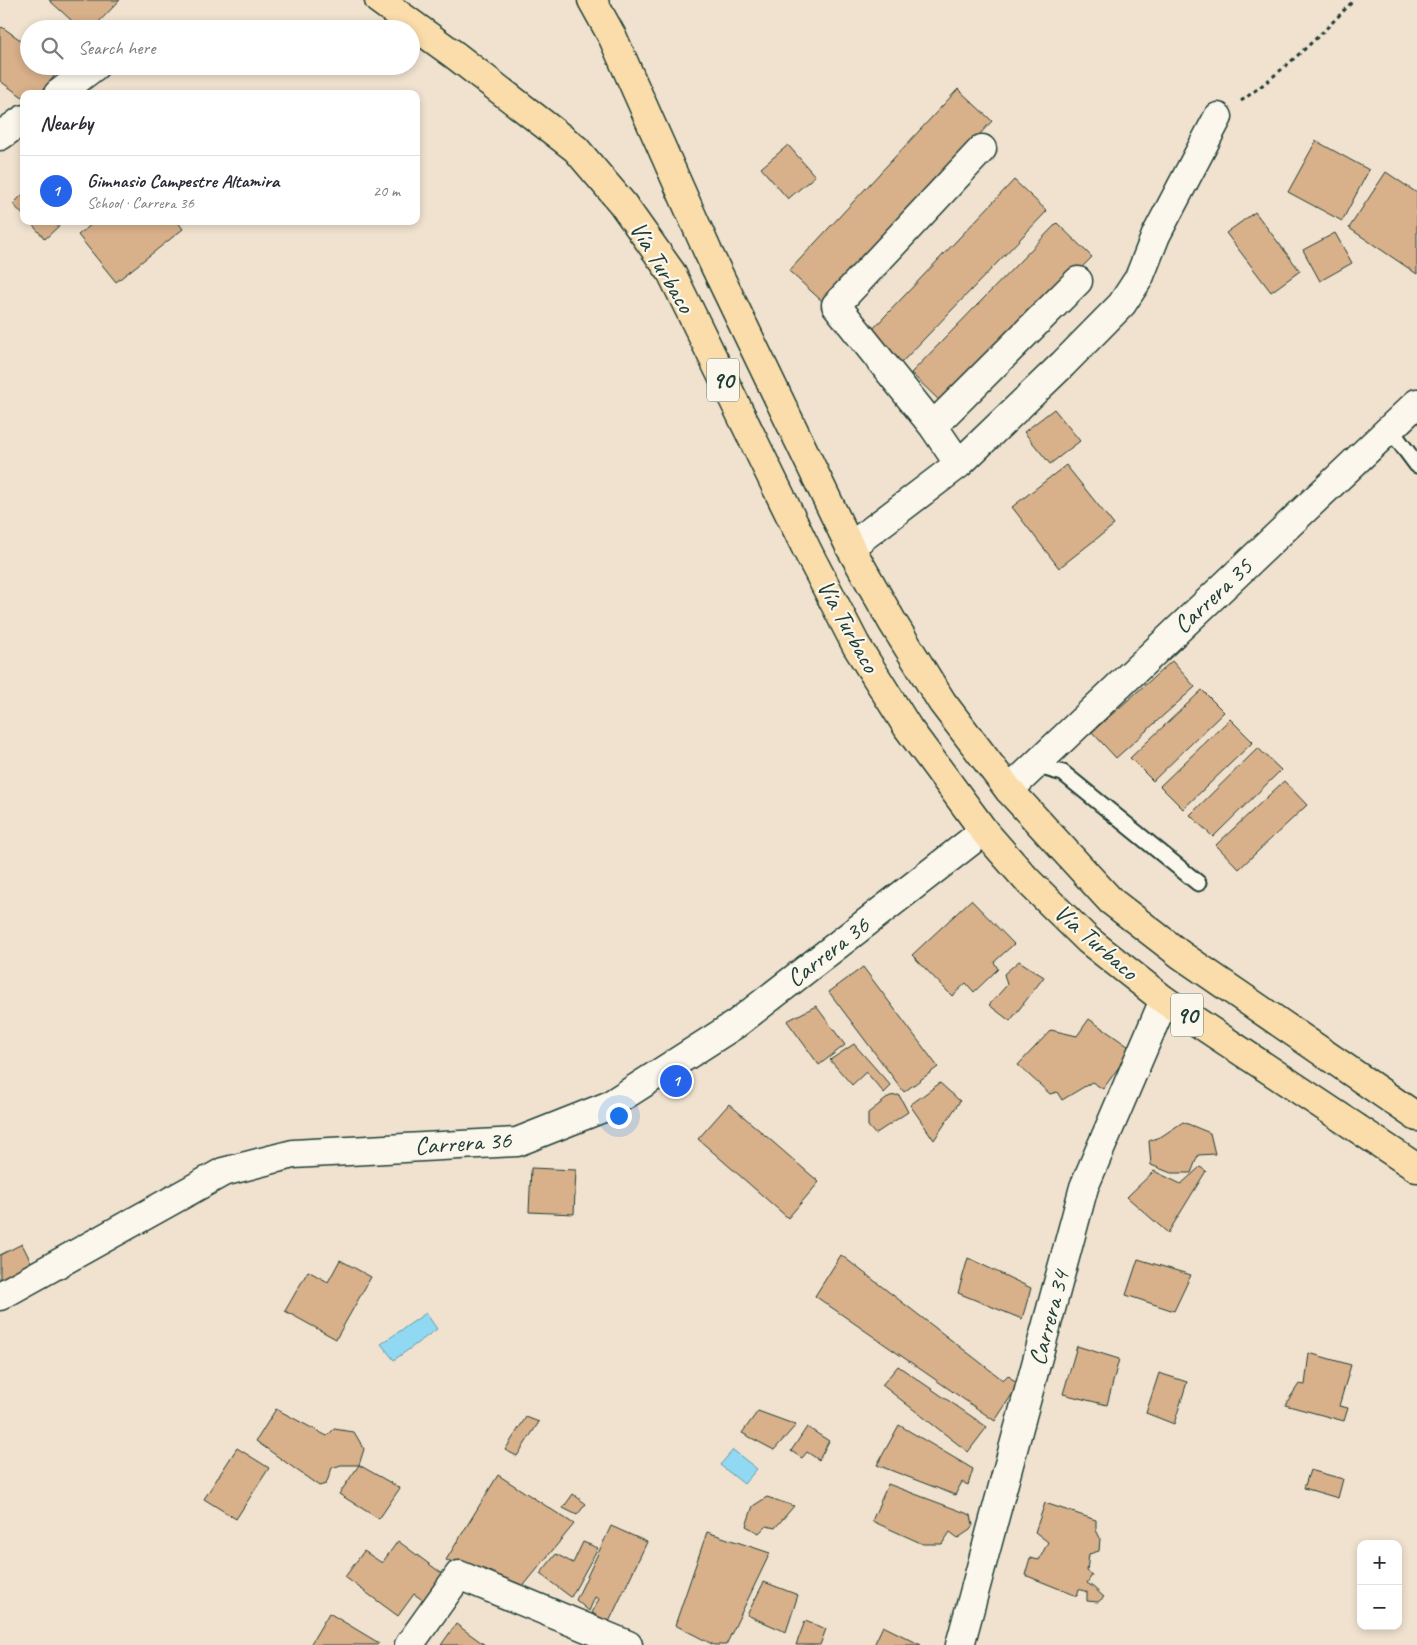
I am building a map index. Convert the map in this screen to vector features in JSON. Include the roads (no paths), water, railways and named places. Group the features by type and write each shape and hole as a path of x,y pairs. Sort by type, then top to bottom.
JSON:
{"highway":[{"name":"Vía Turbaco","path":"379,0 406,20"},
{"name":"Vía Turbaco","path":"592,0 613,38 708,252 850,547 893,623 942,702 1009,790 1111,901 1181,955 1417,1117"},
{"name":"Vía Turbaco","path":"420,30 576,149 622,203 671,272 808,552 856,645 908,728 984,830 1026,879 1088,940 1164,1000 1417,1168"}],"street":[{"path":"63,90 84,75"},
{"path":"850,547 959,464 1122,304 1140,278 1156,235 1218,117"},
{"path":"0,136 20,122"},
{"path":"959,464 933,426 836,305 982,149"},
{"path":"933,426 1078,281"},
{"name":"Carrera 35","path":"1009,790 1417,403"},
{"name":"Carrera 36","path":"0,1296 223,1172 293,1154 517,1142 608,1106 736,1024 910,890 984,830"},
{"name":"Carrera 34","path":"960,1645 1084,1187 1164,1000"},
{"path":"409,1645 459,1576 628,1645"}],"lane":[{"path":"1390,429 1417,465"},
{"path":"1035,765 1063,773 1198,883"}],"water":[{"path":"426,1313 437,1329 394,1360 381,1344"},
{"path":"733,1450 757,1469 744,1484 720,1465"}],"place":[{"name":"Gimnasio Campestre Altamira","path":"676,1081"}]}
